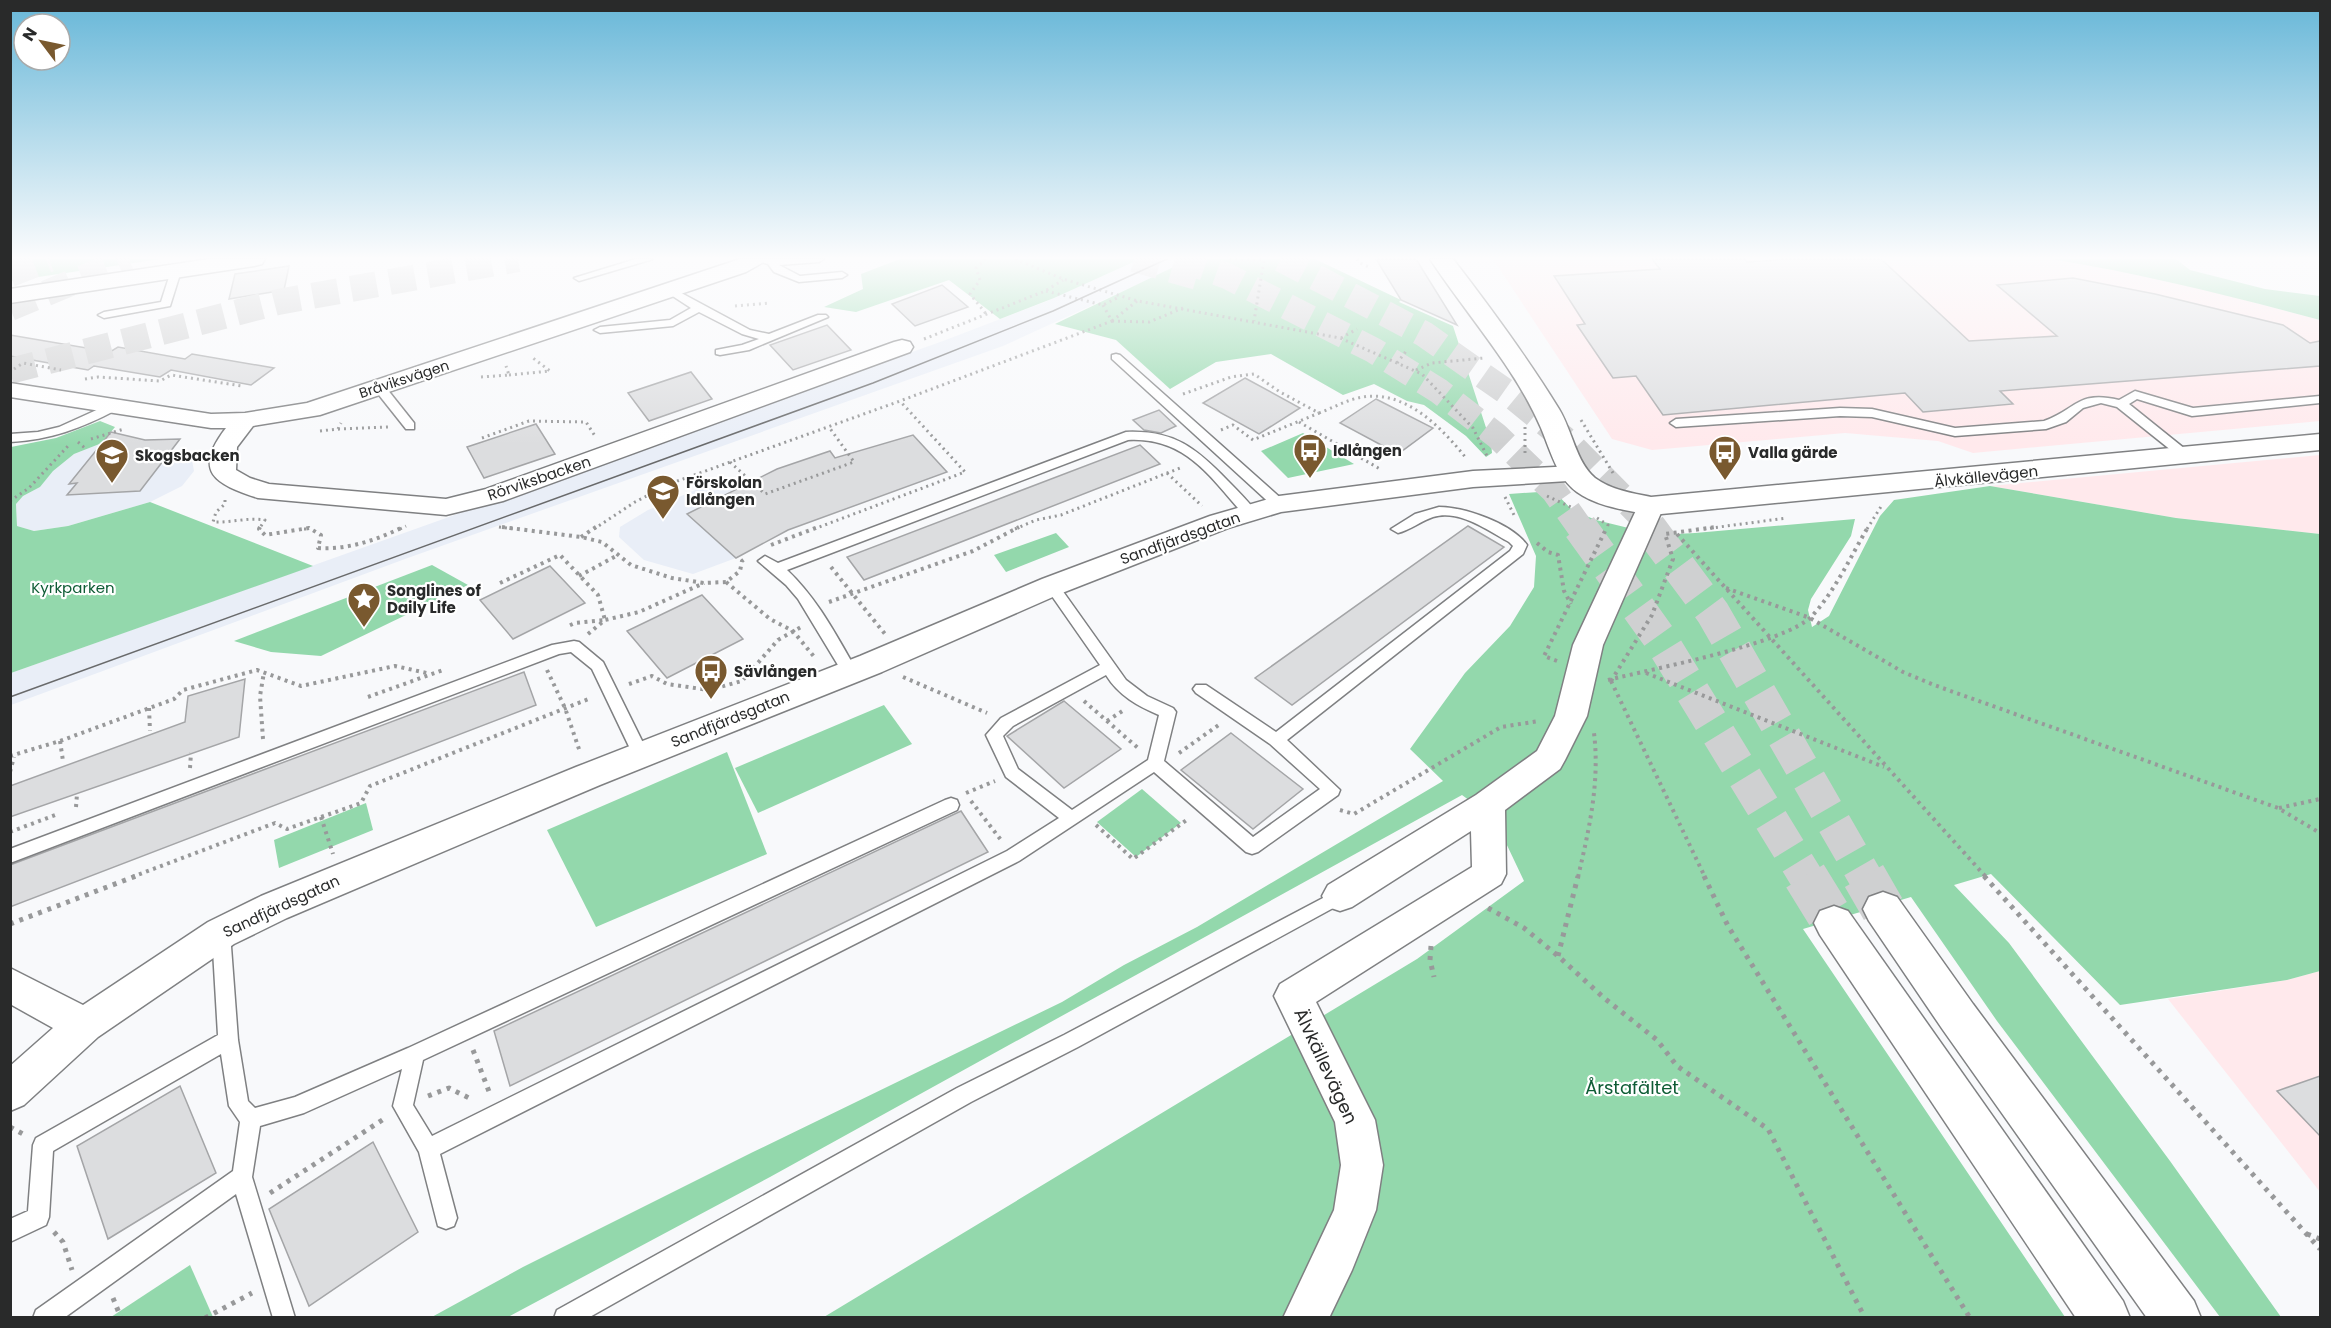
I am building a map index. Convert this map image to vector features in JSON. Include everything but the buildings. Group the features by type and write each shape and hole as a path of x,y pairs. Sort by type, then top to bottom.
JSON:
{"main road":[{"path":"1487,321 1547,411 1575,474"},
{"name":"Älvkällevägen","path":"1575,474 1586,485 1606,496 1651,506 2320,442"},
{"path":"1883,909 1958,1017 2177,1317"},
{"path":"1834,923 2106,1317"}],"street":[{"name":"Bråviksvägen","path":"10,390 211,421 245,420 311,410 580,321"},
{"name":"Rörviksbacken","path":"223,473 241,484 267,492 446,507 494,495 902,347"},
{"path":"223,473 225,446 245,420"},
{"name":"Sandfjärdsgatan","path":"10,1092 84,1025 221,933 341,878 862,666 1052,586 1219,522 1279,504 1499,477 1575,474"},
{"path":"1340,896 1488,804 1549,760 1584,720 1588,645 1651,506"},
{"name":"Älvkällevägen","path":"1305,1317 1337,1255 1354,1210 1362,1166 1355,1120 1293,996 1489,874 1488,804"},
{"path":"10,985 84,1025"}],"lane":[{"path":"600,330 677,321"},
{"path":"724,321 746,332 770,338"},
{"path":"720,351 745,348 812,321"},
{"path":"1116,357 1279,504"},
{"path":"379,387 410,426"},
{"path":"2121,404 2135,395 2192,412 2320,400"},
{"path":"1676,423 1840,412 1872,413 1955,432 2046,425 2062,419 2079,405 2101,399 2121,404 2186,456"},
{"path":"10,438 36,438 63,431 112,407"},
{"path":"770,558 818,551 1126,436 1156,437 1178,443 1250,513"},
{"path":"1276,740 1516,554 1520,545 1514,539 1463,513 1454,511 1429,513 1398,529"},
{"path":"770,558 862,666"},
{"path":"428,1149 1013,856 1157,765 1168,712 1138,700 1115,678 1052,586"},
{"path":"10,856 539,656 574,646 597,666 641,755"},
{"path":"1077,816 1012,773 994,735 1007,722 1108,667"},
{"path":"1157,765 1252,847 1332,790 1276,740 1201,689"},
{"path":"251,1119 297,1106 415,1054 958,799"},
{"path":"565,1317 964,1095 1071,1041 1340,896"},
{"path":"221,933 228,1040 239,1106 251,1119"},
{"path":"10,1231 38,1217 43,1145 228,1040"},
{"path":"415,1054 404,1107 428,1149 446,1218"},
{"path":"251,1119 242,1178 284,1317"},
{"path":"44,1317 242,1178"}],"path":[{"path":"902,347 971,321"},
{"path":"581,537 635,502 672,483 900,401 1112,321 1151,321"},
{"path":"1254,321 1340,338 1416,370 1473,428 1499,477"},
{"path":"1340,338 1357,329"},
{"path":"509,375 550,371 513,343"},
{"path":"1398,363 1407,350"},
{"path":"1416,370 1432,363 1488,357"},
{"path":"11,371 23,363 61,370"},
{"path":"1167,401 1231,377 1254,374 1280,392 1319,413"},
{"path":"77,381 98,377 160,381 171,375 242,386"},
{"path":"140,386 147,381"},
{"path":"1207,437 1233,425 1253,440 1362,397 1378,397 1401,404 1433,421 1450,436 1467,460 1499,477 1536,488 1548,497 1575,509"},
{"path":"770,558 965,472 900,401"},
{"path":"86,449 75,440 112,407"},
{"path":"482,438 529,421 586,422 608,454"},
{"path":"1298,421 1379,468"},
{"path":"730,462 765,494 854,462 829,427"},
{"path":"338,429 362,428"},
{"path":"10,501 29,488 69,444"},
{"path":"812,609 973,551 1015,529 1069,512 1199,461"},
{"path":"223,473 225,504 216,512 213,522 230,523 255,518 265,520 259,529 265,535 309,528 321,534 318,548 330,549 376,540 407,526"},
{"path":"1167,473 1219,522"},
{"path":"1611,681 1771,639 1809,618 1822,603 1882,505"},
{"path":"499,527 581,537 602,542 631,565 672,578 704,583 726,582 740,571 742,561 750,556"},
{"path":"1608,692 1611,681 1652,615 1673,559 1665,534 1696,530"},
{"path":"1677,534 2320,1249"},
{"path":"818,551 853,594 862,666"},
{"path":"500,583 560,555 598,596 605,620"},
{"path":"579,576 618,555"},
{"path":"726,582 770,619 862,666 1007,722"},
{"path":"574,646 605,620 639,612 704,583"},
{"path":"1725,588 1809,618 1903,672 2278,808 2320,833"},
{"path":"10,924 275,823 287,829 361,802 370,786 610,690 652,676 667,684 709,690 742,681 778,640 793,631"},
{"path":"539,656 565,708 588,776"},
{"path":"10,772 12,756 174,699 183,690 256,670 301,686 395,666 427,674"},
{"path":"263,739 260,696 264,672"},
{"path":"1645,672 1886,768"},
{"path":"1611,681 1728,926 1970,1317"},
{"path":"1068,687 1157,765 1237,712"},
{"path":"149,708 150,730"},
{"path":"1313,803 1354,814 1501,727 1584,720 1593,734 1597,756 1591,823 1558,956"},
{"path":"60,741 63,761"},
{"path":"190,769 191,753"},
{"path":"1012,773 958,799 1013,856"},
{"path":"76,807 77,794"},
{"path":"2278,808 2320,799"},
{"path":"1077,816 1133,859 1205,806"},
{"path":"321,817 341,878"},
{"path":"1480,911 1489,908 1524,928 1604,998 1657,1040 1677,1066 1768,1129 1865,1317"},
{"path":"1431,937 1430,960 1434,977"},
{"path":"465,1030 498,1114"},
{"path":"249,1206 404,1107 449,1088 498,1114"},
{"path":"38,1217 63,1242 79,1292"},
{"path":"2307,1234 2320,1239"},
{"path":"205,1317 272,1282"}],"shaded area":[{"path":"995,321 1058,321 1003,346 405,559 11,705 11,673"},
{"path":"1534,321 2320,321 2320,421 1973,453 1938,441 1845,433 1652,450 1612,439"},
{"name":"Skogsbacken","path":"180,438 171,452 190,450 194,471 182,486 150,502 68,526 34,531 17,526 16,504 23,496 40,487 52,471 74,454 102,443"},
{"path":"2320,455 2320,534 2176,518 1990,486"},
{"name":"Förskolan Idlången","path":"726,477 739,488 736,558 693,574 644,560 619,537 620,527 648,510"},
{"path":"2320,971 2320,1192 2168,999 2287,980"}],"green space":[{"path":"1061,321 1442,321 1453,326 1491,443 1492,453 1486,457 1466,436 1424,405 1407,401 1374,384 1343,395 1271,354 1216,362 1170,389 1116,340 1055,324"},
{"name":"Kyrkparken","path":"100,421 115,427 102,443 74,454 53,471 40,487 23,496 16,504 17,526 34,531 68,526 150,502 313,566 11,673 11,447 56,438"},
{"path":"1303,433 1354,464 1288,478 1261,451"},
{"name":"Årstafältet","path":"1990,486 2176,518 2320,534 2320,971 2287,980 2120,1005 1991,874 1954,885 2009,943 2170,1161 2281,1317 2220,1317 1997,1021 1911,897 1803,929 2065,1317 824,1317 1417,959 1524,881 1505,841 1485,812 1462,795 770,1177 508,1317 430,1318 523,1267 753,1152 1062,1002 1124,965 1197,927 1443,781 1410,749 1465,673 1510,626 1534,587 1536,556 1509,494 1554,491 1572,510 1596,520 1657,535 1855,519 1851,536 1811,599 1808,610 1812,627 1829,616 1880,516 1894,500"},
{"path":"1056,533 1069,547 1006,572 994,555"},
{"path":"432,565 468,585 321,656 271,652 234,641"},
{"path":"884,705 912,744 758,813 735,768"},
{"path":"727,752 767,854 596,927 547,830"},
{"path":"1142,789 1181,823 1136,857 1097,822"},
{"path":"366,803 373,830 279,868 274,840"},
{"path":"190,1265 213,1317 111,1317"}],"tunnel":[{"path":"10,371 204,321"},
{"path":"1316,321 1373,350 1439,391 1497,436 1554,491 1581,529"},
{"path":"1399,321 1424,334 1512,396 1567,441 1640,515 1650,529"},
{"path":"1580,527 1659,637 1806,877"},
{"path":"1649,527 1713,613 1865,877"},
{"path":"1805,876 1834,923"},
{"path":"1864,876 1883,909"}],"tram line":[{"path":"10,697 873,383 1028,321"}],"place":[{"name":"Idlången","path":"1310,479"},
{"name":"Valla gärde","path":"1725,481"},
{"name":"Skogsbacken","path":"112,484"},
{"name":"Förskolan Idlången","path":"663,520"},
{"name":"Songlines of Daily Life","path":"364,628"},
{"name":"Sävlången","path":"711,700"}]}
